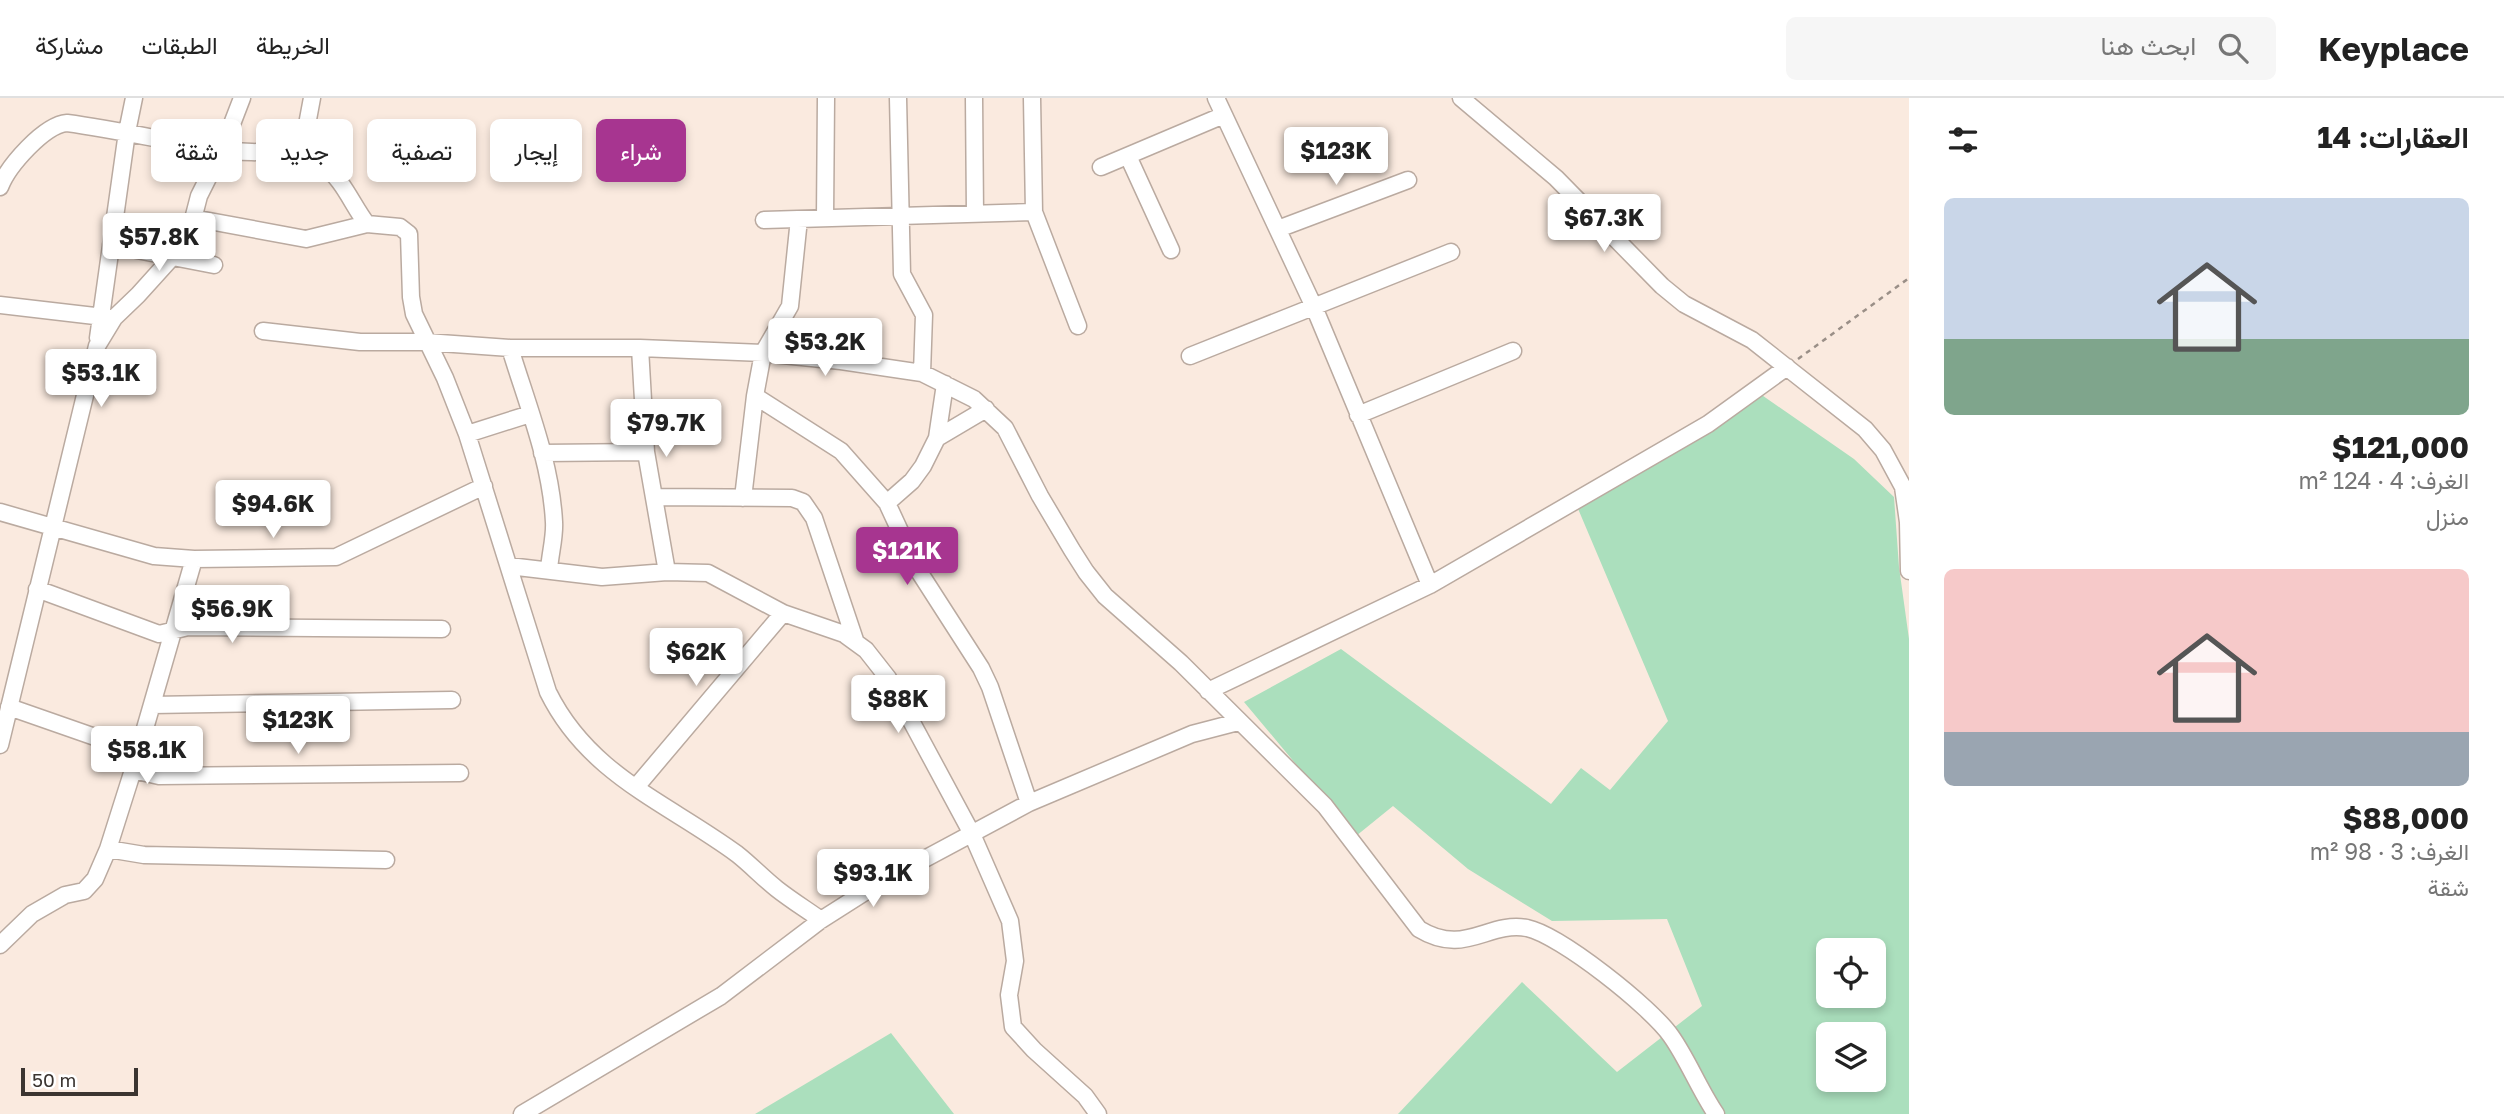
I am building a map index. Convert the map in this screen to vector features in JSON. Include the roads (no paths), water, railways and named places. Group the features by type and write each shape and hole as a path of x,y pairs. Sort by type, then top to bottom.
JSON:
{"street":[{"path":"0,745 97,346 108,317 111,244 134,98"},
{"path":"234,119 242,98"},
{"path":"308,119 312,98"},
{"path":"825,218 826,98"},
{"path":"898,98 902,274 924,315 922,373"},
{"path":"974,98 975,214"},
{"path":"1032,98 1034,212 1078,326"},
{"path":"1216,98 1314,307 1430,585"},
{"path":"1461,98 1556,178 1662,286 1684,304 1752,340 1865,429 1883,450 1903,487 1908,522 1909,571"},
{"path":"1101,167 1224,115"},
{"path":"0,187 9,170 38,139 57,124 67,123 151,137"},
{"path":"1128,156 1171,250"},
{"path":"1278,229 1408,180"},
{"path":"0,305 108,317 173,257 184,241 205,182"},
{"path":"340,182 367,224"},
{"path":"764,220 1034,212"},
{"path":"193,218 306,239 367,224 400,226 409,234 414,314 445,378 467,434 548,692 560,717 596,759 738,855 776,889 821,920"},
{"path":"743,498 755,396 764,353 790,306 799,219"},
{"path":"111,244 214,265"},
{"path":"1190,356 1451,253"},
{"path":"264,331 360,342 764,353 922,373 974,399 1005,428 1040,496 1086,572 1113,603 1181,663 1325,806 1419,929 1433,937 1461,940 1507,929 1526,928 1553,938 1634,998 1661,1022 1681,1051 1716,1114"},
{"path":"510,348 542,453 554,521 549,570"},
{"path":"640,348 646,452 667,572"},
{"path":"1358,415 1513,351"},
{"path":"1208,691 1430,585 1707,424 1787,367"},
{"path":"887,503 918,474 937,438 945,384"},
{"path":"755,396 841,451 887,503 918,570 981,668 990,687 1029,803"},
{"path":"937,438 986,409"},
{"path":"467,434 530,414"},
{"path":"542,453 646,452"},
{"path":"0,512 154,556 194,559 336,557 484,486"},
{"path":"654,497 798,499 814,518 855,640"},
{"path":"0,945 32,915 65,895 84,891 95,879 108,849 133,770 194,559"},
{"path":"509,566 602,577 667,572 708,573 783,613 855,640 872,655 888,678 972,834 1010,921 1015,961 1009,995 1013,1027 1085,1096 1098,1114"},
{"path":"37,589 159,634 188,627 442,629"},
{"path":"636,787 783,613"},
{"path":"152,705 452,699"},
{"path":"9,707 138,752"},
{"path":"522,1114 722,996 821,920 876,885 1029,803 1192,734 1238,722"},
{"path":"133,770 159,776 460,772"},
{"path":"108,849 145,855 386,860"}]}
